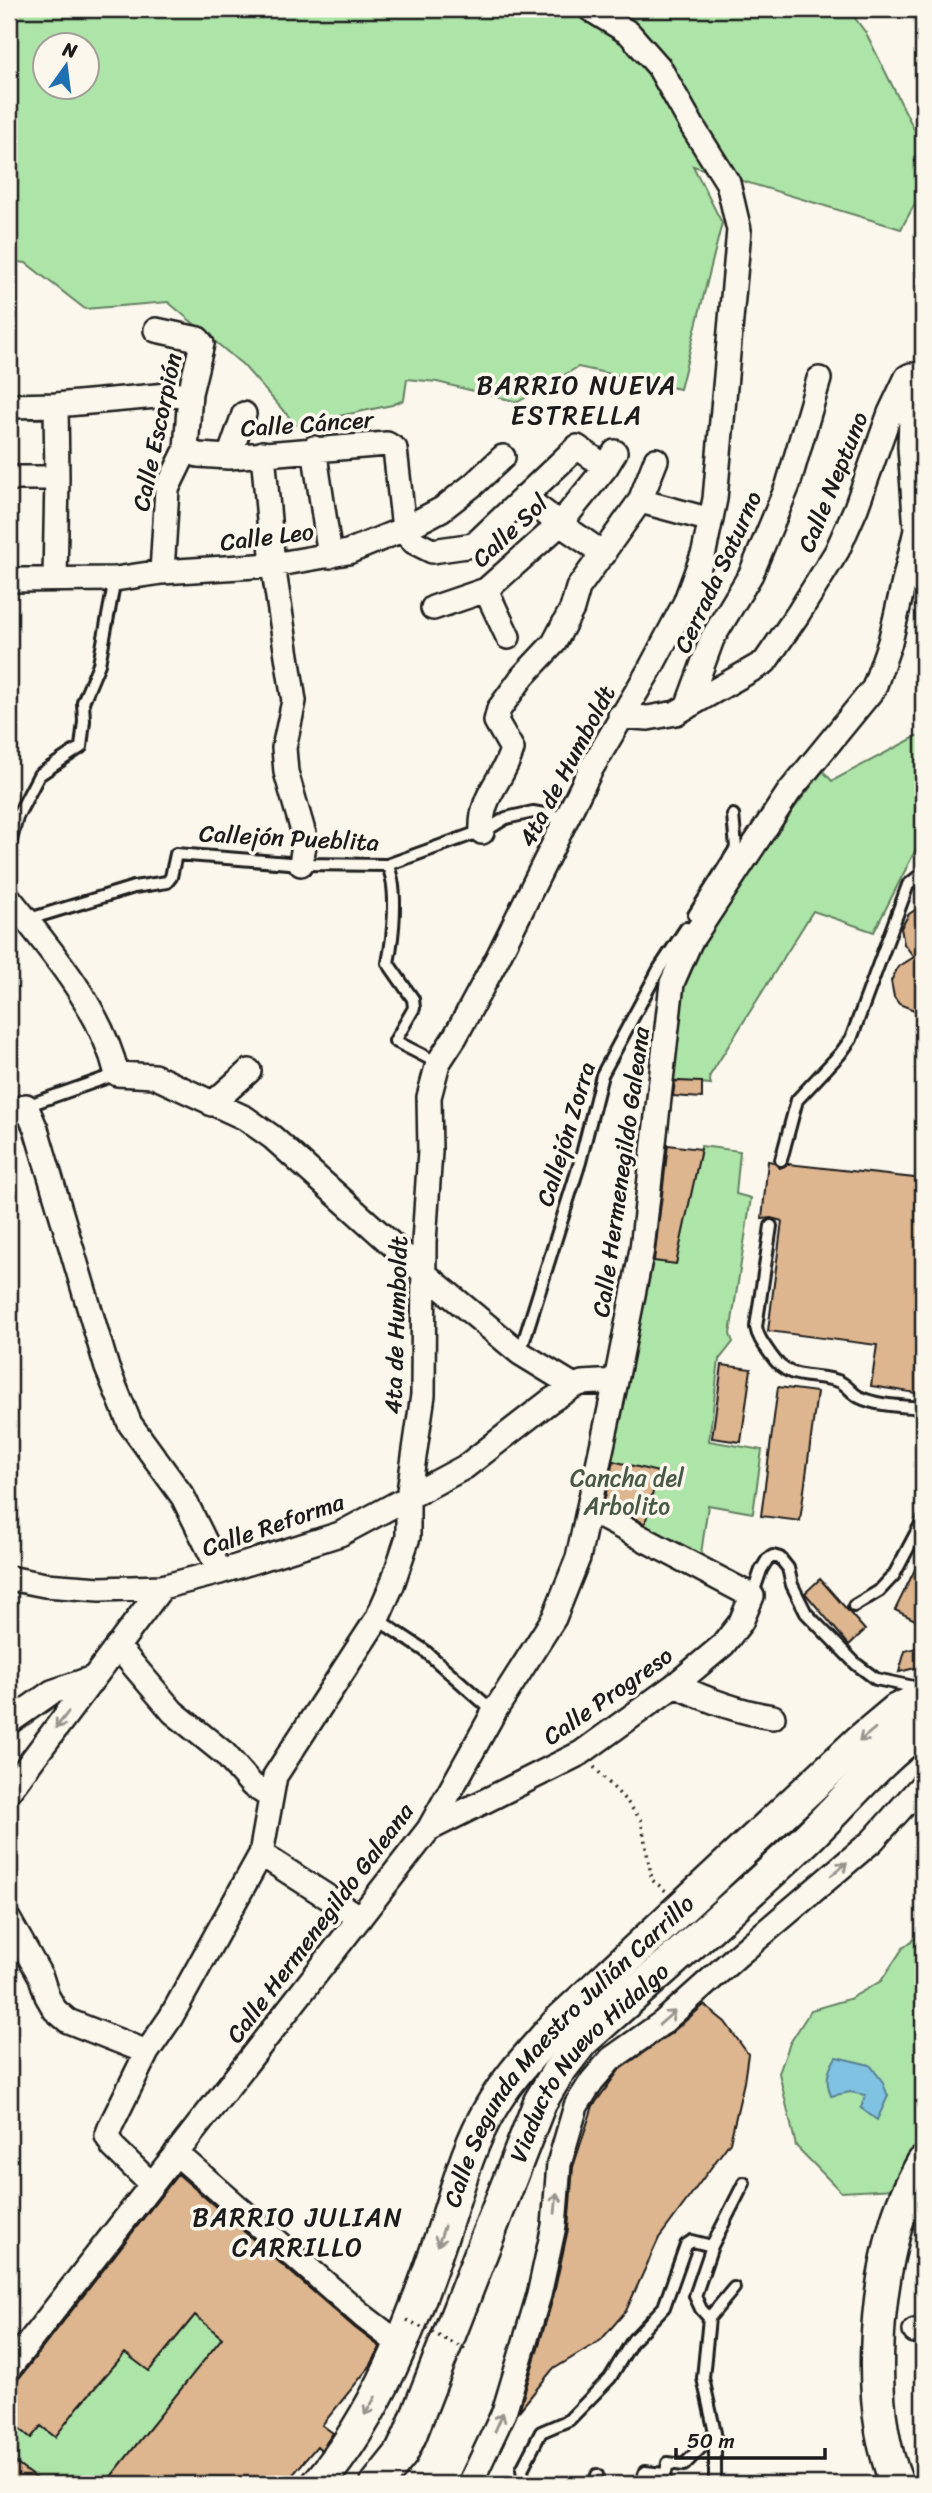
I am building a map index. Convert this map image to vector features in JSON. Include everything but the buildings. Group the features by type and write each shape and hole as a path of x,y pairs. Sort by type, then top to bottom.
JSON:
{"main road":[{"name":"Calle Segunda Maestro Julián Carrillo","path":"318,2484 336,2462 376,2398 405,2333 441,2237 465,2162 490,2109 521,2064 559,2022 648,1937 860,1741 897,1710 923,1698"},
{"name":"Viaducto Nuevo Hidalgo","path":"377,2484 401,2454 410,2435 540,2102 558,2071 582,2041 803,1843 870,1773 904,1741 923,1728"},
{"path":"897,2484 884,2434 878,2388 877,2346 897,2220 923,2162"}],"street":[{"name":"4ta de Humboldt","path":"151,2184 113,2147 107,2136 147,2052 171,2017 261,1854 275,1776 377,1619 408,1537 408,1498 423,1395 429,1097 438,1063 497,960 620,716 650,669 685,603 704,552 711,520 740,230 728,183 659,67 629,33 590,9"},
{"name":"Calle Escorpión","path":"156,330 198,339 202,344 190,393 186,450 167,489 162,572"},
{"name":"Calle Neptuno","path":"620,716 648,718 676,713 765,662 837,551 906,377 923,370"},
{"name":"Calle Hermenegildo Galeana","path":"11,2358 176,2154 429,1829 494,1712 554,1618 578,1558 642,1249 672,983 685,940 789,792 874,688 890,642 915,530 910,447 912,387 923,370"},
{"name":"Cerrada Saturno","path":"687,706 712,639 751,574 788,485 819,379"},
{"path":"9,406 56,405 190,393"},
{"path":"55,579 56,405"},
{"path":"229,457 244,414"},
{"name":"Calle Cáncer","path":"186,450 198,455 229,457 387,444 395,449 404,529"},
{"name":"Calle Sol","path":"433,608 486,590 560,524 610,460 577,447 524,496"},
{"path":"314,448 330,556"},
{"path":"263,453 273,565 294,701 284,748 286,772 305,838 301,864"},
{"name":"Calle Leo","path":"9,580 115,579 162,572 273,565 348,552 404,529 442,509 503,457"},
{"path":"482,832 481,813 508,763 512,749 496,721 499,709 523,676 554,643 572,608 578,588 640,501 656,460"},
{"path":"9,478 57,478"},
{"path":"404,529 414,542 432,551 474,545 524,496 604,554"},
{"path":"640,501 711,520"},
{"path":"486,590 508,637"},
{"path":"9,898 68,971 111,1051 117,1074 154,1076 245,1118 272,1137 425,1274 520,1353 574,1386"},
{"path":"212,1104 249,1071"},
{"path":"17,1110 36,1129 107,1367 130,1424 183,1497 220,1572"},
{"name":"Calle Reforma","path":"9,1578 45,1585 100,1589 162,1587 220,1572 340,1534 465,1467 550,1401 574,1386 616,1381"},
{"path":"589,1510 752,1596"},
{"path":"9,1791 162,1587"},
{"name":"Calle Progreso","path":"429,1829 581,1752 675,1685 723,1645 741,1622 752,1596"},
{"path":"117,1646 173,1712 225,1754 252,1785 271,1797"},
{"path":"9,1722 52,1692 93,1678"},
{"path":"675,1685 716,1704 773,1717"},
{"path":"470,2484 503,2412 535,2308 554,2226 559,2164 576,2106 592,2081 611,2059 662,2023 737,1955 872,1841 923,1784"},
{"path":"261,1854 360,1918"},
{"path":"9,1920 41,1977 55,2010 68,2021 147,2052"},
{"path":"176,2154 364,2316 405,2333"}],"lane":[{"path":"9,849 18,817 39,775 81,747 83,702 99,664 115,579"},
{"name":"Callejón Pueblita","path":"26,920 134,887 167,882 171,877 176,854 301,864 387,865 482,832 506,818 534,812 567,818"},
{"name":"Callejón Zorra","path":"520,1353 580,1162 602,1075 659,969 685,940 736,848 733,815"},
{"path":"387,865 390,869 393,897 388,962 413,999 414,1008 395,1041 438,1063"},
{"path":"781,1160 797,1100 851,1039 908,885 923,865"},
{"path":"908,885 923,873"},
{"path":"17,1110 117,1074"},
{"path":"771,1226 756,1327 758,1337 779,1367 788,1373 838,1380 861,1398 870,1401 923,1408"},
{"path":"854,1606 878,1591 894,1575 923,1520"},
{"path":"752,1596 767,1560 773,1556 780,1558 788,1568 792,1585 806,1613 856,1664 876,1679 923,1689"},
{"path":"377,1619 424,1650 494,1712"},
{"path":"709,2318 695,2296 712,2246 744,2183"},
{"path":"524,2484 522,2469 541,2432 569,2420 610,2378 633,2340 664,2307 686,2245 692,2241 712,2246"},
{"path":"715,2484 715,2433 703,2378 709,2318 734,2288"},
{"path":"640,2484 645,2472 663,2479 668,2463 684,2465 715,2433"}],"path":[{"path":"581,1752 641,1820 652,1880 684,1906"},
{"path":"405,2333 465,2348"}],"green space":[{"path":"9,9 848,9 866,33 923,147 923,189 901,229 693,166 722,223 680,389 578,367 518,402 437,382 407,379 404,400 392,405 296,425 243,365 168,302 85,309 26,263 9,261"},
{"path":"923,733 923,843 916,849 874,932 813,911 709,1077 711,1084 669,1080 681,982 713,922 765,846 823,771 832,781"},
{"name":"Cancha del Arbolito","path":"701,1146 740,1151 736,1194 751,1198 730,1334 733,1342 719,1360 709,1441 762,1450 753,1513 708,1505 700,1561 598,1505 620,1424 653,1261 676,1264"},
{"path":"923,1932 923,2148 896,2189 841,2192 796,2146 779,2073 790,2043 811,2010 849,1999 881,1981 903,1948"},
{"path":"195,2315 222,2338 105,2484 31,2484 35,2478 9,2458 9,2420 31,2437 41,2426 79,2406 125,2353 149,2371"}],"water":[{"path":"836,2057 870,2065 882,2081 888,2096 877,2120 861,2108 865,2095 850,2092 831,2096 828,2076"}],"district":[{"name":"BARRIO NUEVA ESTRELLA","path":"577,400"},
{"name":"BARRIO JULIAN CARRILLO","path":"298,2232"}]}
